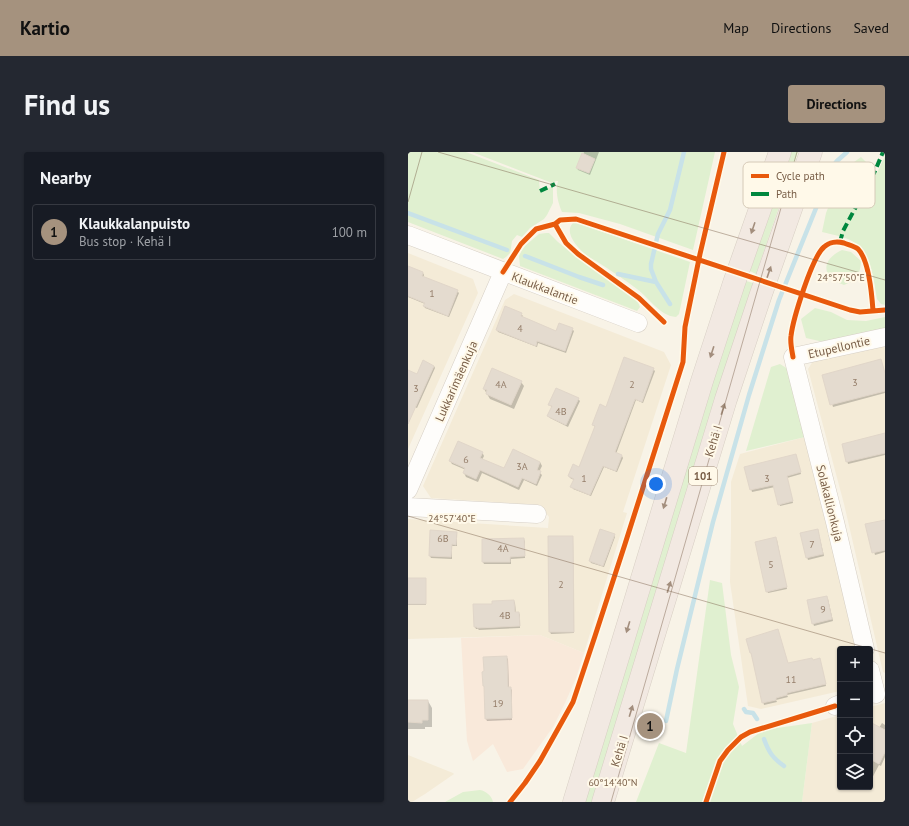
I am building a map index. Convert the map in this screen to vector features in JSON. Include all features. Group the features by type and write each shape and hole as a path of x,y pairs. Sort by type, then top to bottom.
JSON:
{"highway":[{"name":"101","path":"776,162 780,152"},
{"name":"Kehä I","path":"807,162 811,152"},
{"name":"101","path":"574,802 702,381 760,208"},
{"name":"Kehä I","path":"603,802 726,399 791,208"}],"street":[{"name":"Klaukkalantie","path":"408,235 638,323"},
{"name":"Lukkarimäenkuja","path":"408,490 503,272"},
{"name":"Etupellontie","path":"794,357 885,337"},
{"name":"Solakallionkuja","path":"794,357 864,646"},
{"path":"408,507 537,514"},
{"path":"873,680 877,694"}],"shaded area":[{"path":"408,253 473,279 478,293 408,449"},
{"path":"514,294 664,352 671,365 623,512 627,513 584,653 540,635 408,639 408,519 548,528 549,517 540,505 431,498 423,486 505,300"},
{"path":"885,343 885,673 883,672 844,504 808,369 815,358"},
{"path":"805,437 856,646 837,646 837,692 761,709 748,706 730,582 731,482 740,454"},
{"path":"540,635 584,653 576,678 553,727 523,769 507,772 493,744 473,761 467,741 461,638"},
{"path":"885,703 885,802 802,802 812,723 837,716 837,790 873,790 873,706"},
{"path":"408,755 454,774 412,802 408,802"}],"green space":[{"path":"408,152 466,152 539,180 540,191 553,186 553,203 544,219 530,228 522,237 517,235 512,241 510,253 503,259 408,222"},
{"path":"472,152 715,152 693,250 620,224 579,213 562,212 557,197 558,181 552,183"},
{"path":"791,152 798,152 795,162 788,162"},
{"path":"885,156 885,305 881,304 877,299 873,275 868,259 859,246 846,238 822,232 828,208 875,208 875,171 877,173"},
{"path":"861,157 866,162 854,162"},
{"path":"772,208 779,208 756,274 750,271"},
{"path":"574,222 690,262 679,314 676,317 670,316 660,310 632,285 585,254 574,242 570,234 571,226"},
{"path":"549,233 583,262 631,295 638,302 640,307 637,311 520,266 519,256 526,245 539,234"},
{"path":"842,250 851,252 861,261 859,273 855,279 844,285 832,280 828,275 826,266 833,255"},
{"path":"746,281 753,283 719,386 592,802 585,802 712,385"},
{"path":"815,308 831,312 847,320 866,321 885,317 885,330 828,343 806,338 801,319"},
{"path":"780,364 788,369 805,437 746,451 771,367"},
{"path":"710,580 722,583 731,655 739,687 733,724 742,746 763,730 812,723 802,802 636,802 659,743 686,753"},
{"path":"480,790 488,794 493,802 445,802 463,792"}],"building":[{"path":"582,153 595,159 589,173 576,168"},
{"path":"408,266 423,272 422,276 458,290 448,316 423,306 425,303 408,296"},
{"path":"505,306 522,313 521,316 556,331 559,323 573,328 565,351 537,341 536,346 496,330"},
{"path":"624,357 654,368 642,402 635,399 615,452 622,455 616,471 603,466 590,495 570,487 574,479 568,476 573,464 579,467 595,426 592,425 600,404 606,407"},
{"path":"881,359 885,373 885,391 830,405 822,375"},
{"path":"423,360 434,366 408,424 408,370 417,374"},
{"path":"492,368 522,381 511,405 486,394 487,390 483,389"},
{"path":"556,388 579,398 566,425 547,416 552,406 548,405"},
{"path":"885,433 885,453 846,462 842,444"},
{"path":"458,441 483,452 480,458 504,468 513,449 540,462 537,470 541,471 536,484 522,478 518,487 480,470 476,479 463,473 465,468 449,461"},
{"path":"796,454 801,472 787,476 793,501 778,505 773,485 750,490 744,467"},
{"path":"885,520 885,550 872,553 865,524"},
{"path":"600,529 615,534 603,566 589,561"},
{"path":"818,529 823,554 806,558 800,533"},
{"path":"430,530 457,532 456,545 452,544 451,557 429,556"},
{"path":"548,536 573,536 574,632 549,632"},
{"path":"776,537 787,587 766,592 755,542"},
{"path":"524,538 525,556 510,557 510,562 482,562 482,539"},
{"path":"408,578 426,578 426,604 408,604"},
{"path":"827,596 832,619 812,624 807,600"},
{"path":"514,600 515,612 519,612 520,626 474,627 473,604 492,604 492,601"},
{"path":"778,629 788,663 812,658 813,660 820,658 826,684 787,693 787,695 776,698 776,700 762,703 751,653 746,639"},
{"path":"507,656 508,687 511,687 512,718 485,719 482,672 484,671 483,657"},
{"path":"408,700 428,700 428,720 422,720 422,723 408,722"},
{"path":"873,724 885,730 885,752 879,764 873,761"}],"waterway":[{"path":"670,304 656,282 651,269 651,264 658,234 670,210 684,152"},
{"path":"836,162 847,152"},
{"path":"666,721 677,669 713,522 749,395 779,300 816,208"},
{"path":"408,213 507,250"},
{"path":"525,256 603,285"},
{"path":"618,274 656,282"},
{"path":"744,709 746,712 753,713 757,719"},
{"path":"764,739 772,755 784,766"}],"marked path":[{"path":"875,171 883,152"},
{"path":"540,191 555,184"},
{"path":"840,242 843,231 855,208"}],"cycle path":[{"path":"510,802 540,761 573,702 595,636 683,362 685,327 700,254 724,152"},
{"path":"664,322 639,298 578,254 566,243 555,224 560,220 576,219 850,310 860,312 885,310"},
{"path":"503,272 521,244 536,229 555,224"},
{"path":"793,357 791,336 799,303 814,263 819,253 828,244 836,242 844,243 858,249 862,254 869,278 873,311"},
{"path":"706,802 720,761 728,750 741,737 750,732 835,706"}],"place":[{"name":"Klaukkalanpuisto","path":"650,726"}]}
